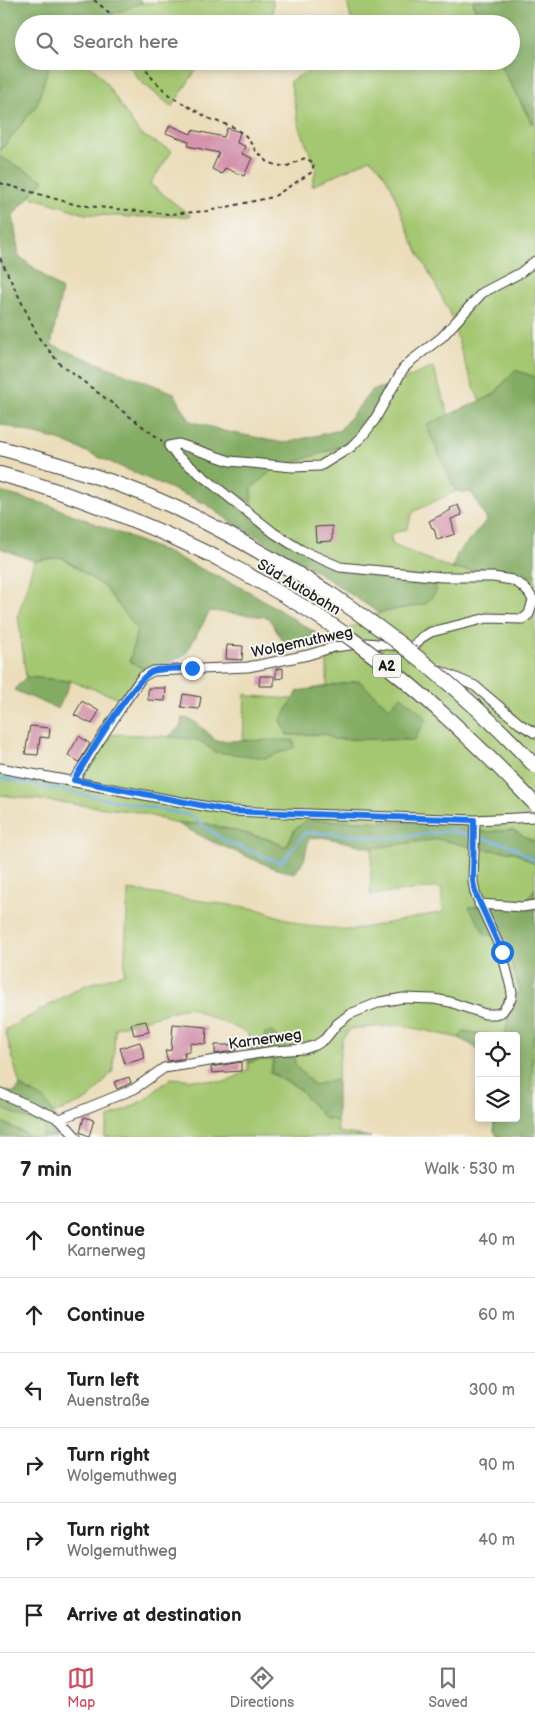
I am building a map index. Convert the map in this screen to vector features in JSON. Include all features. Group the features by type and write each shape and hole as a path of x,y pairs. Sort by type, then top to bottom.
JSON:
{"highway":[{"name":"Süd Autobahn","path":"0,448 65,466 118,485 171,506 238,539 333,596 411,653 488,720 535,766"},
{"name":"Süd Autobahn","path":"0,474 39,484 101,506 161,531 217,558 317,615 393,670 448,717 535,804"}],"street":[{"path":"535,261 520,273 482,293 442,337 403,369 374,421 364,434 351,447 320,466 292,467 230,461 179,444 169,446 176,456 274,533 301,550 340,567 442,577 493,577 512,580 521,585 533,600 529,614 523,618 488,618 431,632 421,638 413,647 419,659 429,667 475,686 520,724 535,733"},
{"name":"Wolgemuthweg","path":"74,780 142,677 153,671 248,667 308,655 334,647 366,643 413,647"},
{"path":"0,768 74,780 230,811 474,820 535,817"},
{"path":"474,820 473,881 480,904 522,907 535,905"},
{"name":"Karnerweg","path":"60,1120 134,1089 164,1068 274,1051 304,1049 316,1045 350,1014 380,1002 403,998 434,999 450,1002 485,1014 502,1012 508,1006 512,992 502,952 480,904"},
{"path":"0,1093 60,1120 76,1137"}],"path":[{"path":"94,0 112,15"},
{"path":"0,183 77,205 169,214 208,211 273,197 312,172 314,163 305,158 285,166 269,163 256,151 246,136 233,127 210,119 170,96 147,70"},
{"path":"0,258 39,338 60,364 169,446"}],"green space":[{"path":"0,0 141,0 142,3 109,15 84,15 77,13 74,15 15,15 15,70 47,70 37,105 0,151"},
{"path":"273,0 273,15 109,15 142,3"},
{"path":"347,0 473,0 476,15 350,15"},
{"path":"473,0 535,0 535,124 532,122 503,70 520,70 520,15 476,14"},
{"path":"47,70 95,70 140,134 172,151 150,184 191,216 132,217 85,214 29,196 43,180 0,157 0,151 37,105"},
{"path":"132,70 196,70 172,107 139,80"},
{"path":"311,70 503,70 531,122 535,124 535,377 515,370 493,395 480,402 466,367 449,311 411,238 391,186 379,167 370,159 312,186 316,169 299,125 290,81"},
{"path":"0,157 44,180 13,215 19,256 62,290 51,345 174,393 190,421 224,431 284,443 340,430 372,390 392,385 351,443 272,470 252,488 250,518 339,569 436,580 436,592 426,604 379,613 313,569 228,520 206,504 62,441 0,424"},
{"path":"433,367 449,416 427,426 456,491 413,512 407,529 390,534 393,545 452,569 535,576 535,842 513,830 483,832 465,823 295,829 286,847 268,839 208,824 176,823 138,812 0,795 0,772 79,787 86,769 107,735 192,739 200,741 215,752 265,741 243,740 245,693 250,696 293,699 281,720 287,735 326,734 333,739 414,740 402,697 389,708 359,681 327,686 327,640 379,613 426,604 339,569 250,518 252,488 272,470 351,443 392,385"},
{"path":"515,370 535,377 535,576 452,569 457,554 487,520 472,493 456,491 426,425 493,395"},
{"path":"0,492 49,505 166,552 252,593 327,640 289,651 268,617 210,611 186,654 169,663 146,671 130,661 137,629 104,587 62,557 34,561 0,548"},
{"path":"61,557 104,587 137,629 130,661 146,671 127,701 71,681 26,677 18,616 34,561"},
{"path":"26,677 71,681 58,709 14,690"},
{"path":"359,681 389,708 401,696 427,718 414,740 333,739 326,734 287,735 281,720 298,691"},
{"path":"182,718 197,723 216,741 293,740 295,747 266,758 215,752 198,740 168,737 181,726"},
{"path":"307,820 465,823 483,832 513,830 535,842 535,864 515,852 480,849 438,839 372,848 323,837 309,838 304,860 295,873 276,869 211,841 176,823 208,824 268,839 286,847 295,829"},
{"path":"438,839 480,849 515,852 535,864 535,888 526,903 470,907 503,939 520,989 509,1014 506,1032 464,1031 459,1038 400,1025 351,1029 342,1039 337,1080 314,1085 296,1066 293,1056 263,1043 248,1043 248,1033 188,1007 115,1028 113,1071 89,1099 53,1114 45,1100 20,1086 5,1030 85,985 124,974 128,890 257,909 306,926 353,930 443,912 441,887 370,895 372,848"},
{"path":"535,888 535,1036 533,1036 531,1092 535,1095 535,1137 498,1137 494,1131 493,1122 520,1122 520,1032 506,1032 509,1014 520,989 503,939 485,934 469,907 526,903"},
{"path":"464,1031 475,1033 475,1047 459,1038"},
{"path":"272,1032 293,1056 296,1066 314,1085 337,1080 337,1121 324,1118 298,1088 270,1072 274,1059 261,1059 248,1063 248,1043 263,1043 265,1033"},
{"path":"533,1035 535,1036 535,1095 531,1092"},
{"path":"261,1059 274,1059 270,1073 298,1088 324,1118 337,1121 338,1132 371,1137 104,1137 109,1118 144,1100 171,1078 226,1082 248,1070 248,1063"},
{"path":"20,1086 45,1100 61,1127 56,1137 41,1137 45,1126 0,1108 0,1089 14,1093"},
{"path":"0,1108 46,1126 41,1137 32,1137 0,1121"},
{"path":"0,1121 32,1137 0,1137"}],"building":[{"path":"170,125 191,134 192,130 224,137 227,128 240,132 237,143 245,146 242,154 252,158 244,176 225,168 222,174 212,169 219,153 188,146 189,142 166,133"},
{"path":"458,505 462,515 451,519 455,534 437,540 434,528 432,528 429,521"},
{"path":"332,526 332,541 316,542 315,527"},
{"path":"227,645 243,646 242,660 226,659"},
{"path":"283,668 283,678 276,679 276,669"},
{"path":"260,676 274,676 274,686 259,686"},
{"path":"148,688 166,688 165,701 148,700"},
{"path":"183,694 201,697 199,709 181,707"},
{"path":"82,701 99,711 92,724 74,715"},
{"path":"30,726 50,728 49,738 40,737 38,755 25,754"},
{"path":"79,736 90,744 79,762 68,755"},
{"path":"146,1021 149,1032 134,1035 131,1024"},
{"path":"173,1024 207,1027 206,1044 190,1043 190,1052 184,1052 185,1058 168,1061 165,1051 171,1050"},
{"path":"140,1042 145,1058 125,1064 120,1048"},
{"path":"215,1045 237,1045 237,1050 215,1054"},
{"path":"241,1062 241,1071 212,1073 211,1067"},
{"path":"129,1077 131,1083 117,1089 114,1082"},
{"path":"84,1117 94,1120 89,1136 80,1132"}],"waterway":[{"path":"0,778 189,815 225,841 281,863 306,832 389,838 451,831 472,836"},
{"path":"477,837 510,845 535,861"}],"route":[{"path":"192,668 153,671 142,677 74,780 230,811 474,820 473,881 475,892 502,952"}]}
